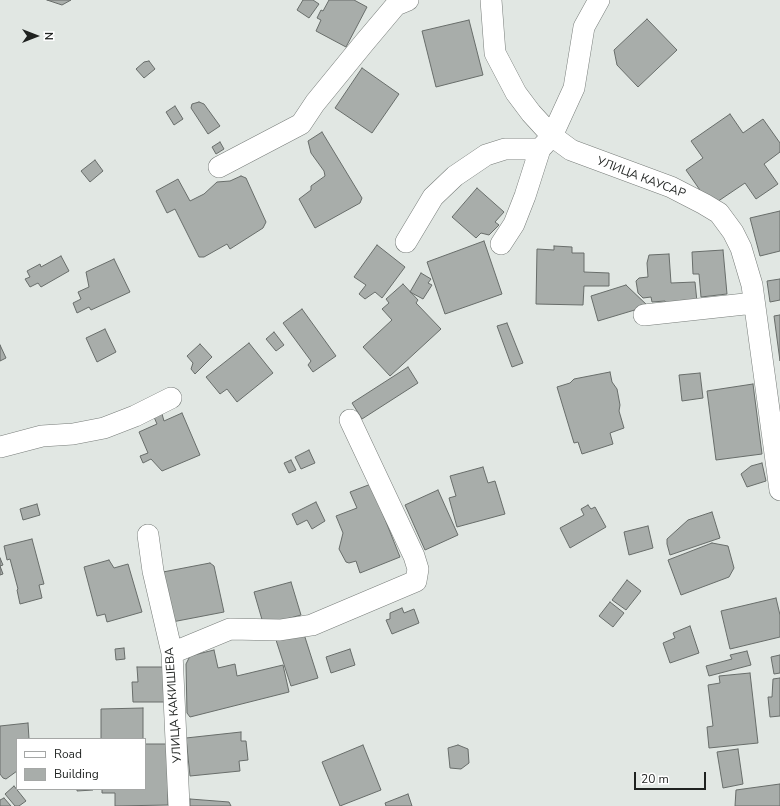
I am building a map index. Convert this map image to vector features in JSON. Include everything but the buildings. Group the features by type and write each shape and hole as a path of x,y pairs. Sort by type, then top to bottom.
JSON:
{"street":[{"path":"219,167 301,124 315,103 396,5 408,0"},
{"name":"УЛИЦА КАУСАР","path":"491,0 495,53 516,93 531,113 546,143 571,150 671,187 720,213 733,232 741,248 752,285 780,490"},
{"path":"501,244 514,224 546,143 574,88 584,27 599,0"},
{"path":"406,242 433,197 455,176 486,155 505,149 546,143"},
{"path":"644,315 754,303"},
{"path":"0,447 42,436 73,434 104,428 135,416 171,398"},
{"path":"172,654 230,629 280,630 312,625 416,581 418,569 414,556 350,420"},
{"name":"УЛИЦА КАКИШЕВА","path":"148,535 153,571 172,654 179,806"}]}
